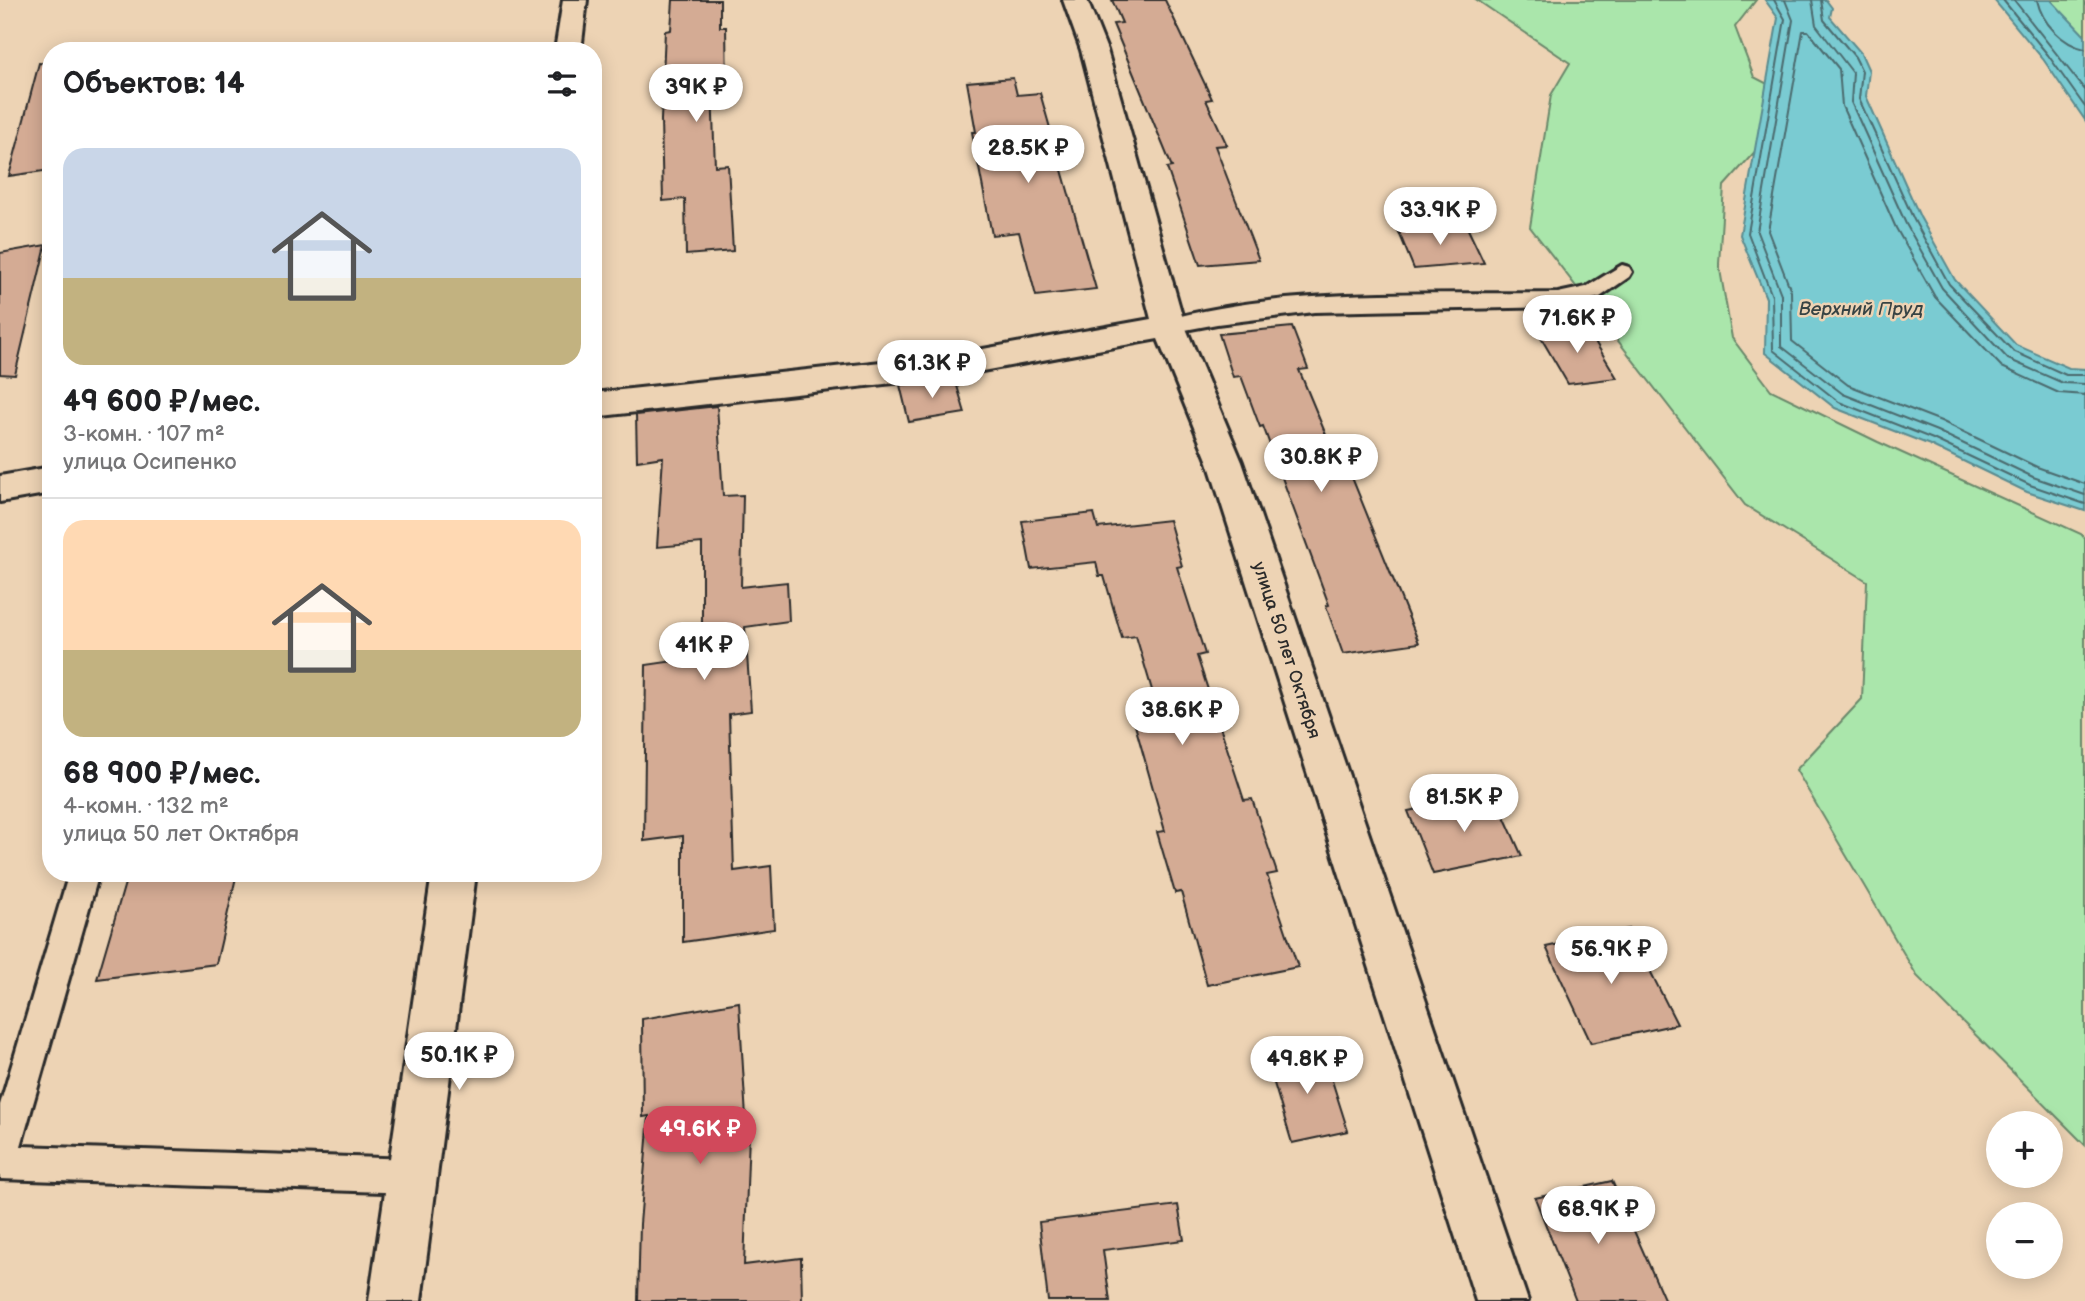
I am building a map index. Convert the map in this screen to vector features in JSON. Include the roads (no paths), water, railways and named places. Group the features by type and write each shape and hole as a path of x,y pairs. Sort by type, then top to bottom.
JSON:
{"street":[{"path":"569,42 575,0"},
{"name":"улица 50 лет Октября","path":"1075,0 1094,50 1169,326 1225,462 1502,1301"},
{"path":"602,404 871,376 1102,342 1169,326"},
{"path":"0,489 42,482"},
{"path":"395,1301 453,882"}],"lane":[{"path":"1169,326 1225,313 1342,304 1558,300 1593,292 1622,272"},
{"path":"81,882 0,1162 412,1176"}],"water":[{"name":"Верхний Пруд","path":"1765,0 1826,0 1832,8 1830,17 1861,53 1869,71 1866,96 1920,217 1955,280 2016,345 2069,368 2085,369 2085,511 2027,492 1930,445 1835,408 1765,353 1766,298 1740,235 1778,18"},
{"path":"1994,0 2051,0 2085,36 2085,120 2043,59"}]}
